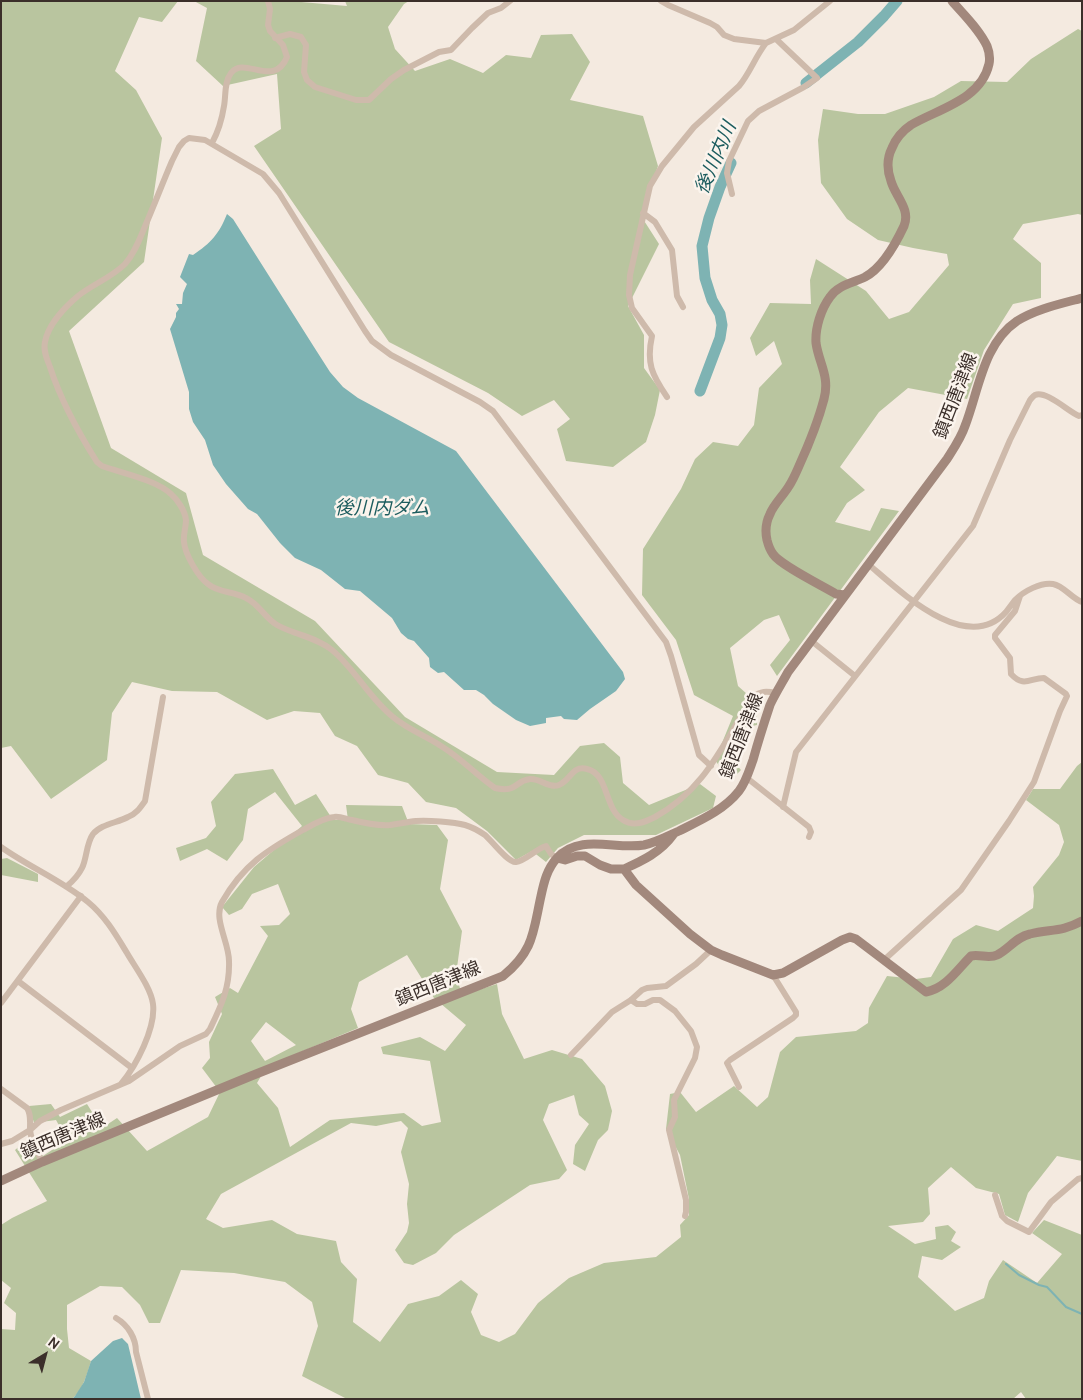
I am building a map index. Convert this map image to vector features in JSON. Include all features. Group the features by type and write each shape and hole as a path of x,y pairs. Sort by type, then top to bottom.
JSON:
{"main road":[{"path":"845,595 836,594 782,563 773,555 767,542 766,526 770,514 790,485 801,462 825,397 826,380 816,344 817,328 823,310 830,295 840,287 866,276 878,268 905,224 906,214 891,182 888,164 891,149 898,136 910,126 960,101 980,84 987,72 990,61 988,48 980,35 952,1"},
{"name":"鎮西唐津線","path":"1,1180 252,1076 502,976 520,960 527,950 532,937 544,880 550,866 563,853 577,846 589,844 643,845 675,833 709,816 722,807 740,790 747,778 770,705 788,672 947,460 959,440 986,361 992,349 1006,331 1017,321 1036,312 1082,298"},
{"path":"557,858 565,860 584,856 611,869 624,869 645,860 669,841 675,833"},
{"path":"624,869 636,885 690,934 711,950 773,975 783,973 850,937 856,939 926,992 943,986 971,956 995,956 1021,937 1062,930 1082,921"}],"street":[{"path":"212,143 217,133 224,107 227,82 232,72 240,67 265,72 274,71 284,64 287,57 283,45 270,31 268,25 270,9 268,1"},
{"path":"275,38 290,34 301,37 306,45 304,72 307,80 315,87 356,100 369,100 391,79 404,70 439,52 451,50 488,13 501,8 510,1"},
{"path":"661,1 710,23 717,27 724,35 734,39 766,43 794,30 830,1"},
{"path":"732,194 727,173 729,161 748,121 759,111 804,87 816,78 776,40"},
{"path":"667,397 655,380 650,365 652,336 632,308 628,295 630,276 650,186 662,166 694,127 744,80 766,43"},
{"path":"711,766 699,755 666,642 493,411 480,402 391,355 372,341 272,183 263,174 212,143 196,138 190,138 184,142 172,161 135,248 126,263 115,273 90,287 79,296 52,326 44,344 45,354 55,384 76,429 97,462 102,466 156,484 171,494 182,507 186,520 184,541 186,553 209,586 247,598 259,607 269,620 315,640 331,650 347,664 379,704 393,718 442,746 495,788 505,790 532,778 549,785 560,785 578,769 589,769 598,775 602,781 618,816 631,824 648,821 669,809 687,794 711,766 753,697 760,692 776,693"},
{"path":"643,213 655,222 672,250 677,296 681,305"},
{"path":"783,807 796,752 973,526 1010,440 1030,400 1034,395 1038,394 1058,401 1075,414 1082,415"},
{"path":"868,564 913,601 931,613 974,628 999,619 1020,596 1036,586 1047,583 1055,584 1082,602"},
{"path":"884,960 962,890 1034,782 1060,711 1067,699 1066,694 1044,678 1023,681 1014,678 1011,674 1010,658 995,638 995,635 1015,611 1020,596"},
{"path":"814,643 855,676"},
{"path":"67,886 75,879 82,868 93,834 100,828 130,817 140,809 145,801 163,697"},
{"path":"747,778 809,828 811,832 809,837"},
{"path":"1,1144 30,1130 61,1110 129,1081 180,1046 206,1034 210,1030 228,986 229,960 219,917 219,908 236,881 250,864 271,848 320,821 332,817 341,817 369,824 388,825 418,820 461,824 473,828 486,836 513,862 526,858 538,848 546,846 551,854 557,858"},
{"path":"1,847 67,886 91,904 114,931 151,995 153,1016 145,1042 139,1058 120,1085"},
{"path":"1,1003 81,896"},
{"path":"572,1055 612,1012 631,1000 642,990 666,986 711,950"},
{"path":"739,1087 727,1063 796,1015 773,975"},
{"path":"18,981 132,1068"},
{"path":"631,1000 637,1004 660,1000 674,1011 692,1031 697,1047 694,1058 674,1100 674,1117 669,1130 686,1200 685,1216"},
{"path":"1,1089 30,1112 31,1138 42,1162"},
{"path":"995,1195 1002,1216 1007,1221 1029,1232 1052,1202 1078,1179 1082,1178"},
{"path":"116,1318 128,1328 136,1346 137,1358 148,1399"}],"green space":[{"path":"1,1 178,1 162,22 139,17 115,71 136,90 162,138 144,262 69,331 111,448 186,493 203,555 315,621 405,717 497,772 554,775 580,746 604,743 620,757 623,783 649,805 700,784 716,796 713,808 656,835 584,835 558,848 546,862 532,851 516,860 487,831 456,808 426,802 408,783 378,775 357,746 335,736 320,713 294,711 267,720 217,692 172,691 132,682 112,713 107,760 51,799 11,746 1,748"},
{"path":"194,1 290,1 347,6 345,1 409,1 404,4 388,27 395,49 415,71 450,59 483,73 506,55 531,58 541,35 572,34 590,62 570,100 643,116 658,166 641,216 659,244 628,306 644,335 644,368 660,390 655,415 646,442 613,467 566,461 557,429 570,419 554,400 522,416 488,393 389,342 254,146 281,129 277,74 223,86 196,61 207,8"},
{"path":"1078,29 1082,31 1082,215 1078,214 1023,224 1013,239 1041,263 1041,298 1013,304 984,350 967,399 908,388 879,412 840,467 865,490 847,503 835,522 870,531 881,508 899,511 777,676 770,665 790,640 779,615 764,620 730,648 738,686 756,702 757,725 742,728 730,758 741,770 730,781 715,760 733,716 694,695 676,640 642,595 643,549 681,489 695,459 713,442 738,446 754,425 759,388 782,364 774,341 756,356 750,338 770,303 811,304 810,280 816,259 866,291 889,319 909,312 949,265 947,254 878,240 847,219 821,183 818,140 823,109 858,114 885,114 934,97 961,81 1007,82 1031,59"},
{"path":"1082,762 1082,1161 1057,1156 1028,1193 1018,1222 1005,1215 999,1194 976,1188 951,1167 928,1188 930,1214 923,1222 888,1226 915,1244 936,1239 935,1227 948,1225 956,1232 951,1241 961,1247 942,1260 922,1256 918,1277 955,1311 984,1298 989,1281 1003,1260 1037,1283 1062,1254 1032,1233 1044,1220 1082,1235 1082,1399 1026,1399 1021,1392 1013,1399 347,1399 302,1376 318,1326 312,1302 285,1282 234,1273 181,1270 160,1323 149,1323 140,1305 122,1287 100,1286 67,1305 69,1348 91,1361 82,1386 72,1399 1,1399 1,1329 15,1330 16,1313 4,1303 11,1288 1,1280 1,1225 47,1201 15,1150 29,1138 43,1156 67,1140 56,1120 34,1123 29,1106 51,1104 60,1117 87,1104 102,1128 117,1118 147,1151 208,1117 220,1092 202,1068 210,1058 209,1042 222,1014 215,997 230,988 238,993 268,936 260,926 279,925 290,914 278,884 252,894 242,909 229,915 222,907 254,867 302,826 275,792 248,809 243,840 227,861 207,849 180,861 176,848 206,838 216,826 211,802 235,774 273,769 295,805 316,794 333,820 348,820 346,805 402,806 409,824 437,825 448,840 440,889 462,931 456,975 462,995 497,984 502,1014 524,1059 552,1050 582,1059 605,1086 612,1111 608,1130 598,1140 585,1171 573,1164 575,1145 589,1124 579,1115 574,1095 549,1104 543,1120 567,1170 559,1179 530,1185 454,1235 436,1253 413,1265 404,1263 395,1250 407,1232 409,1223 407,1204 409,1184 401,1152 408,1128 401,1121 376,1126 351,1123 221,1194 206,1219 223,1228 272,1220 297,1234 336,1241 341,1262 357,1279 353,1322 380,1342 408,1304 439,1296 461,1280 478,1294 471,1312 481,1335 499,1342 515,1334 538,1303 569,1278 604,1263 656,1257 681,1237 680,1225 689,1215 689,1199 680,1155 666,1129 670,1094 680,1092 696,1112 734,1086 757,1107 768,1097 780,1052 796,1037 856,1031 868,1023 869,1008 887,976 916,979 931,977 953,939 976,925 998,931 1033,908 1033,887 1059,855 1064,842 1059,825 1026,800 1033,789 1060,789","holes":["407,955 434,998 466,1025 445,1051 420,1037 381,1047 383,1054 430,1061 441,1122 422,1126 404,1113 330,1120 290,1147 278,1108 257,1083 267,1066 358,1028 351,1009 359,982","266,1022 296,1045 265,1061 251,1041"]},
{"path":"7,858 38,874 38,882 1,875 1,859"}],"water":[{"name":"後川内ダム","path":"227,214 233,219 330,372 343,387 358,398 456,451 623,672 625,679 616,691 577,720 564,719 561,716 546,718 546,723 530,726 516,720 476,690 464,690 444,672 438,673 430,667 429,658 414,641 401,633 392,618 360,591 345,589 321,570 295,558 280,543 257,514 248,509 226,484 213,465 205,440 193,422 189,409 189,392 170,329 179,309 176,304 182,304 183,293 187,284 180,277 189,254 193,255 210,242 221,227"},
{"path":"122,1338 128,1344 141,1399 72,1399 84,1382 91,1361 113,1341"}],"waterway":[{"name":"後川内川","path":"806,83 858,42 897,1"},
{"name":"後川内川","path":"700,391 720,338 722,325 720,314 712,300 705,278 702,246 709,218 731,163"},
{"path":"1006,1264 1019,1275 1047,1287 1066,1307 1082,1314"}]}
